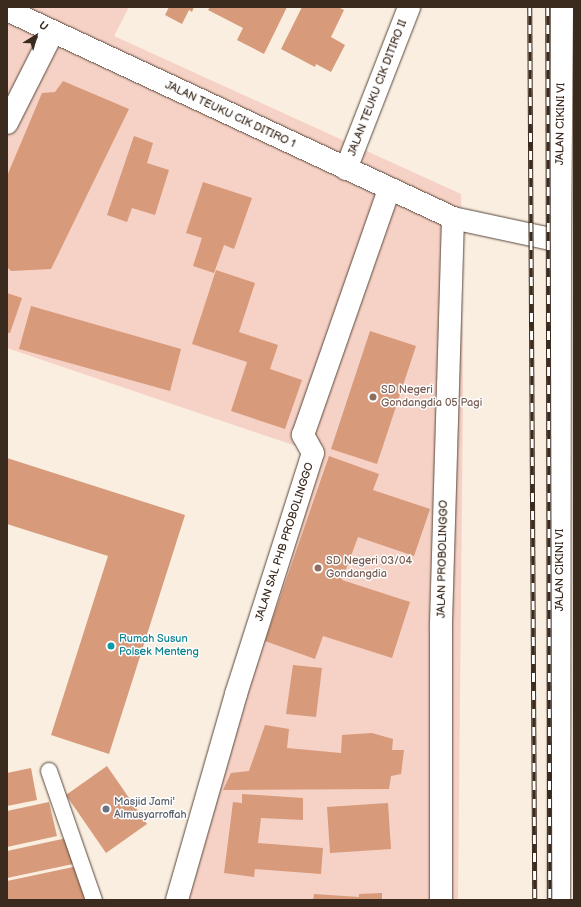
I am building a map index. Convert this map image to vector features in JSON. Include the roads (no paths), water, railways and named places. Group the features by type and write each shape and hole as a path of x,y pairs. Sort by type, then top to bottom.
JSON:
{"street":[{"name":"JALAN TEUKU CIK DITIRO II","path":"346,170 409,7"},
{"name":"JALAN CIKINI VI","path":"559,900 560,241 562,7"},
{"name":"JALAN TEUKU CIK DITIRO 1","path":"7,10 346,170 453,218"},
{"path":"7,123 53,32"},
{"name":"JALAN SAL PHB PROBOLINGGO","path":"177,900 236,694 313,453 303,435 389,189"},
{"path":"453,218 560,241"},
{"name":"JALAN PROBOLINGGO","path":"441,900 441,628 453,218"}],"lane":[{"path":"49,771 94,900"}],"railway":[{"path":"530,7 535,900"},
{"path":"548,7 550,900"}],"place":[{"name":"SD Negeri Gondangdia 05 Pagi","path":"373,397"},
{"name":"SD Negeri 03/04 Gondangdia","path":"318,568"},
{"name":"Rumah Susun Polsek Menteng","path":"111,646"},
{"name":"Masjid Jami' Almusyarroffah","path":"106,809"}]}
